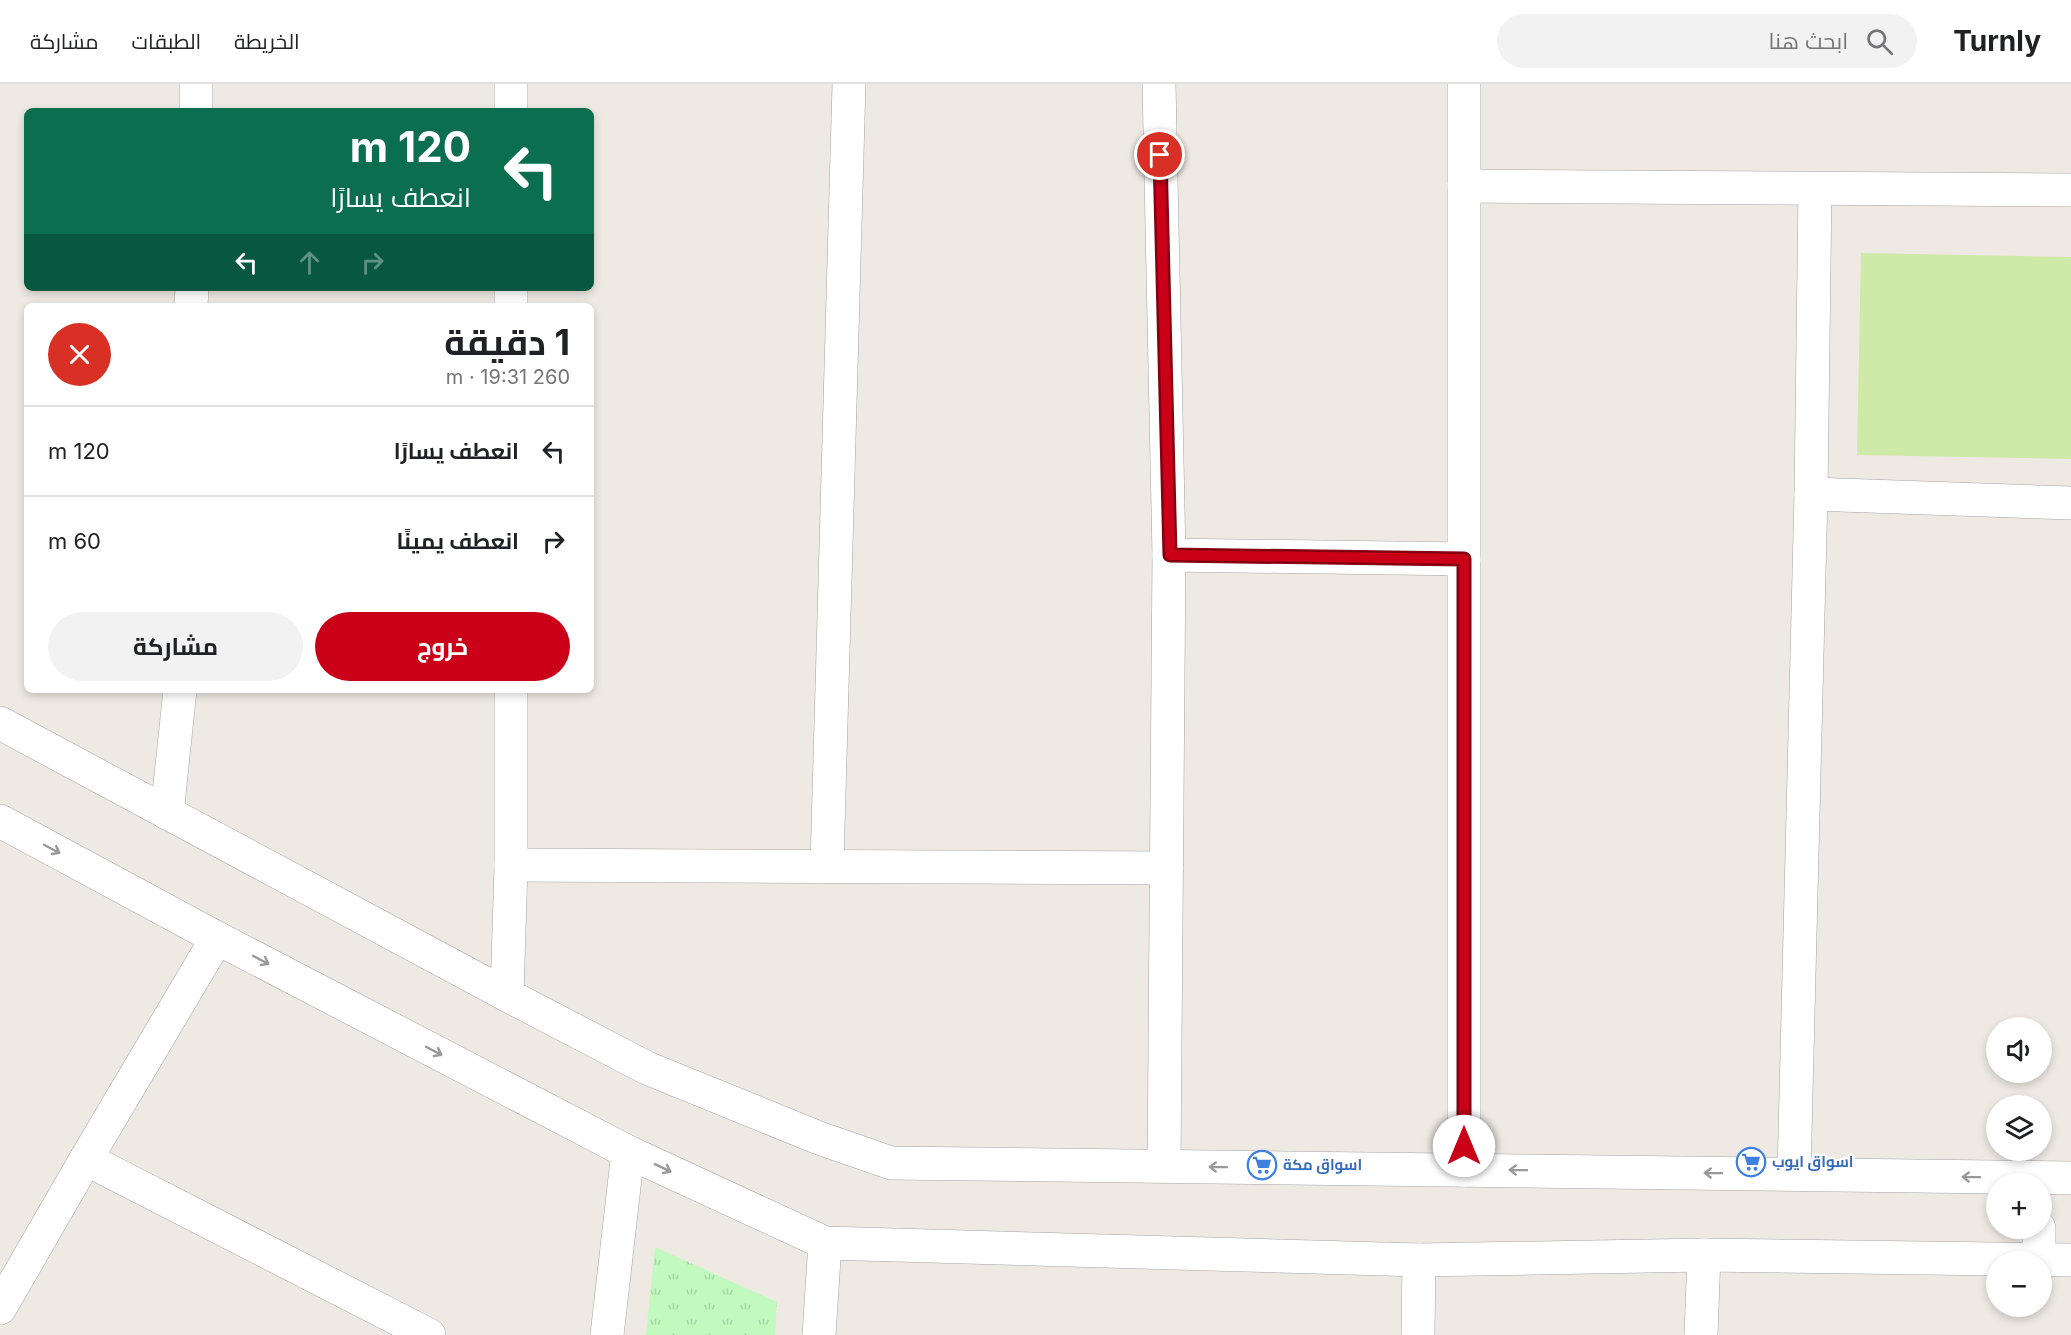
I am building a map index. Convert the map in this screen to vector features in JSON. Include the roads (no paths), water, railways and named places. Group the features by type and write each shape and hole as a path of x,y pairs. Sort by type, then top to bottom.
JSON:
{"street":[{"path":"196,84 196,108"},
{"path":"511,84 511,108"},
{"path":"827,865 849,84"},
{"path":"1159,84 1170,555 1164,1166"},
{"path":"1464,84 1464,1170"},
{"path":"1464,186 2071,190"},
{"path":"1794,1174 1811,494 1815,189"},
{"path":"1811,494 2071,503"},
{"path":"1170,555 1464,559"},
{"path":"167,813 180,693"},
{"path":"507,995 511,866 511,693"},
{"path":"0,723 647,1068 819,1138 891,1163 1986,1178"},
{"path":"0,821 217,938 628,1152 825,1243 1419,1260 2039,1244 2071,1260"},
{"path":"511,866 1167,867"},
{"path":"0,1308 217,938"},
{"path":"607,1335 628,1152"},
{"path":"86,1159 429,1335"},
{"path":"819,1335 825,1243"},
{"path":"1701,1335 1704,1254"},
{"path":"1418,1335 1419,1260"}],"place":[{"name":"اسواق ايوب","path":"1751,1162"},
{"name":"اسواق مكة","path":"1262,1165"}]}
